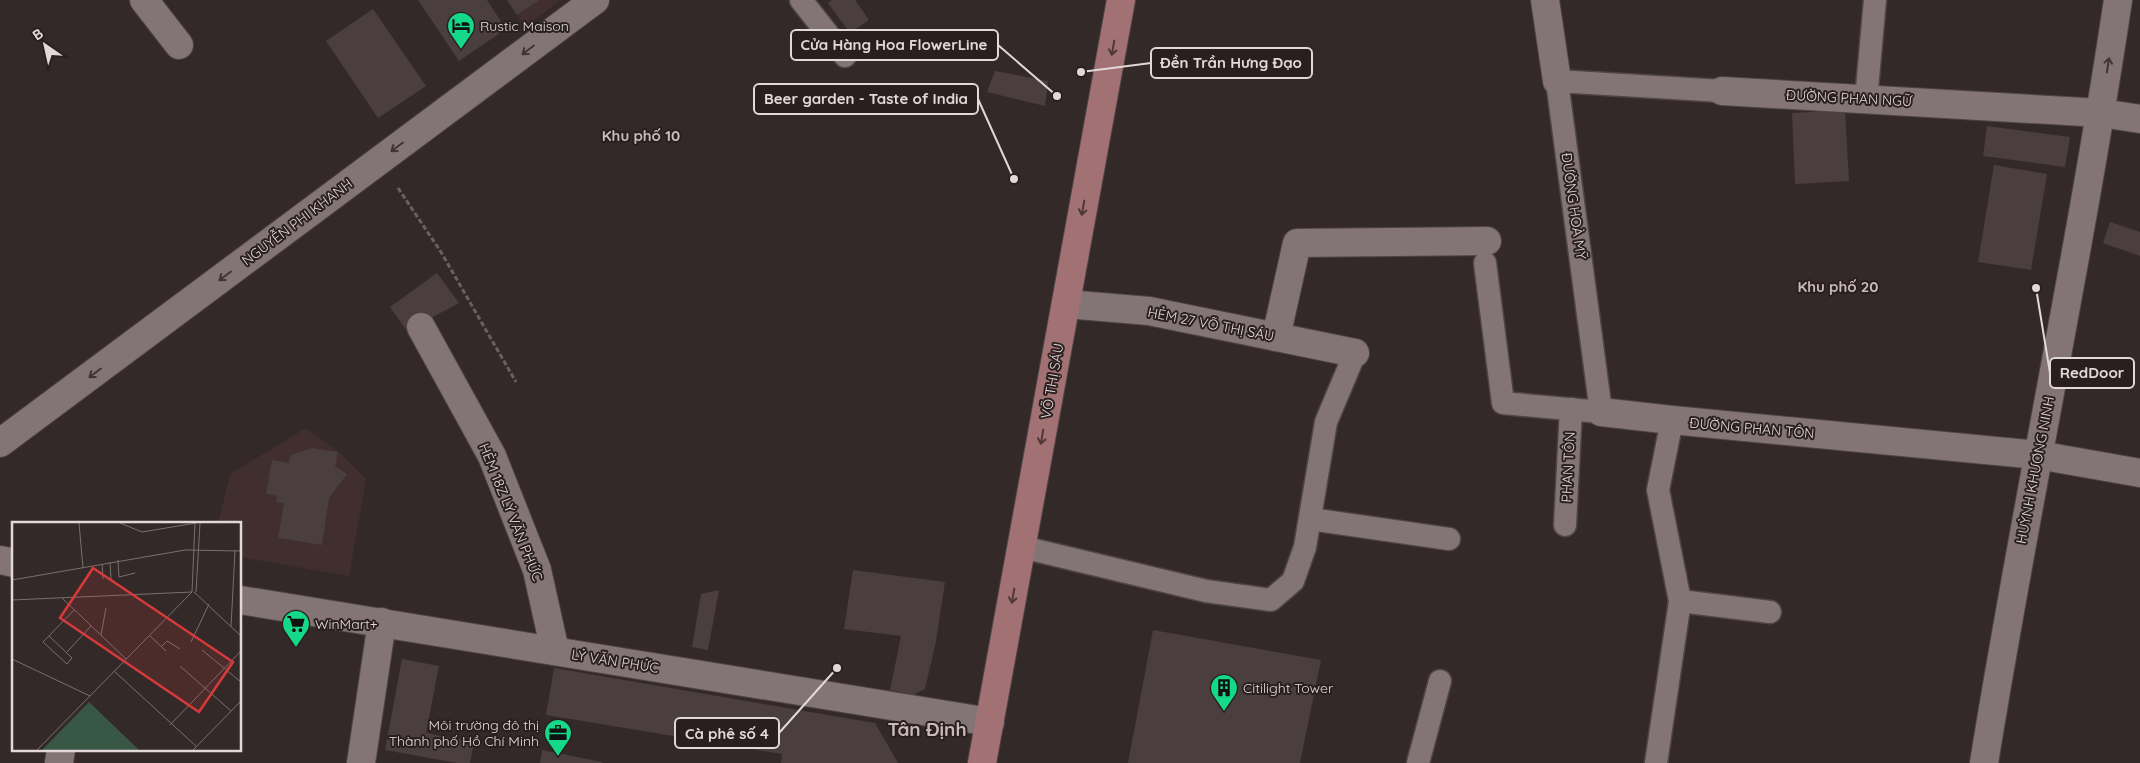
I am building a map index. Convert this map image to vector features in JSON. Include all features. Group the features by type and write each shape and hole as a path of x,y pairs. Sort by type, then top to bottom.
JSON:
{"main road":[{"name":"VÕ THỊ SÁU","path":"982,763 1121,0"}],"street":[{"path":"144,0 179,46"},
{"name":"NGUYỄN PHI KHANH","path":"0,443 595,0"},
{"name":"ĐƯỜNG HOÀ MỸ","path":"1544,0 1557,81"},
{"name":"HUỲNH KHƯƠNG NINH","path":"1984,763 2003,641 2101,113 2118,0"},
{"name":"ĐƯỜNG PHAN NGỮ","path":"1722,91 2101,113 2140,119"},
{"path":"1276,337 1297,243 1486,252"},
{"name":"HẺM 27 VÕ THỊ SÁU","path":"1066,304 1149,311 1355,353"},
{"name":"HẺM 18Z LÝ VĂN PHỨC","path":"421,327 492,456 537,570 555,651"},
{"name":"ĐƯỜNG PHAN TÔN","path":"1601,412 2038,455 2140,473"},
{"name":"LÝ VĂN PHỨC","path":"241,600 990,722"},
{"path":"361,763 382,622"},
{"path":"58,763 61,750"}],"lane":[{"path":"801,0 845,56"},
{"path":"1866,100 1875,0"},
{"name":"ĐƯỜNG PHAN NGỮ","path":"1557,81 1722,91"},
{"name":"ĐƯỜNG HOÀ MỸ","path":"1557,81 1601,412"},
{"name":"ĐƯỜNG PHAN TÔN","path":"1486,252 1503,402 1601,412"},
{"path":"1022,547 1206,591 1270,600 1293,581 1305,547 1326,422 1355,353"},
{"name":"PHAN TÔN","path":"1565,525 1571,409"},
{"path":"1656,763 1680,601 1658,490 1672,420"},
{"path":"1310,519 1449,539"},
{"path":"1680,601 1770,612"},
{"path":"1418,763 1440,680"}],"path":[{"path":"379,161 441,252 516,382"}],"shaded area":[{"path":"507,0 560,0 526,27"},
{"path":"306,428 338,451 366,479 349,576 241,557 241,522 218,522 230,474"}],"building":[{"path":"418,0 487,0 506,29 459,61"},
{"path":"507,0 539,0 517,15"},
{"path":"832,0 855,0 869,20 850,33 828,3"},
{"path":"373,9 426,86 378,118 326,41"},
{"path":"995,71 1048,81 1045,106 987,92"},
{"path":"1845,110 1849,181 1795,184 1792,113"},
{"path":"1987,126 2070,137 2065,167 1983,156"},
{"path":"1994,165 2047,174 2031,270 1978,262"},
{"path":"2110,222 2140,232 2140,256 2103,243"},
{"path":"437,273 459,303 407,331 390,307"},
{"path":"312,448 338,452 335,466 347,474 329,498 322,545 278,538 284,503 276,502 277,496 266,494 272,460 289,463 291,455"},
{"path":"853,570 945,582 936,641 925,689 913,695 890,690 901,636 844,629"},
{"path":"719,590 708,650 692,647 701,594"},
{"name":"Citilight Tower","path":"1153,630 1321,660 1300,763 1128,763"},
{"path":"402,659 439,666 426,733 474,742 470,763 457,763 385,750"},
{"path":"554,668 875,723 898,763 781,763 782,754 546,715"},
{"name":"Môi trường đô thị Thành phố Hồ Chí Minh","path":"542,750 602,762 602,763 540,763"}],"place":[{"name":"Rustic Maison","path":"461,50"},
{"name":"Đền Trần Hưng Đạo","path":"1081,72"},
{"name":"Cửa Hàng Hoa FlowerLine","path":"1057,96"},
{"name":"Beer garden - Taste of India","path":"1014,179"},
{"name":"RedDoor","path":"2036,288"},
{"name":"WinMart+","path":"296,648"},
{"name":"Cà phê số 4","path":"837,668"},
{"name":"Citilight Tower","path":"1224,712"},
{"name":"Môi trường đô thị Thành phố Hồ Chí Minh","path":"558,757"}],"district":[{"name":"Khu phố 10","path":"641,136"},
{"name":"Khu phố 20","path":"1838,287"},
{"name":"Tân Định","path":"927,729"}]}
